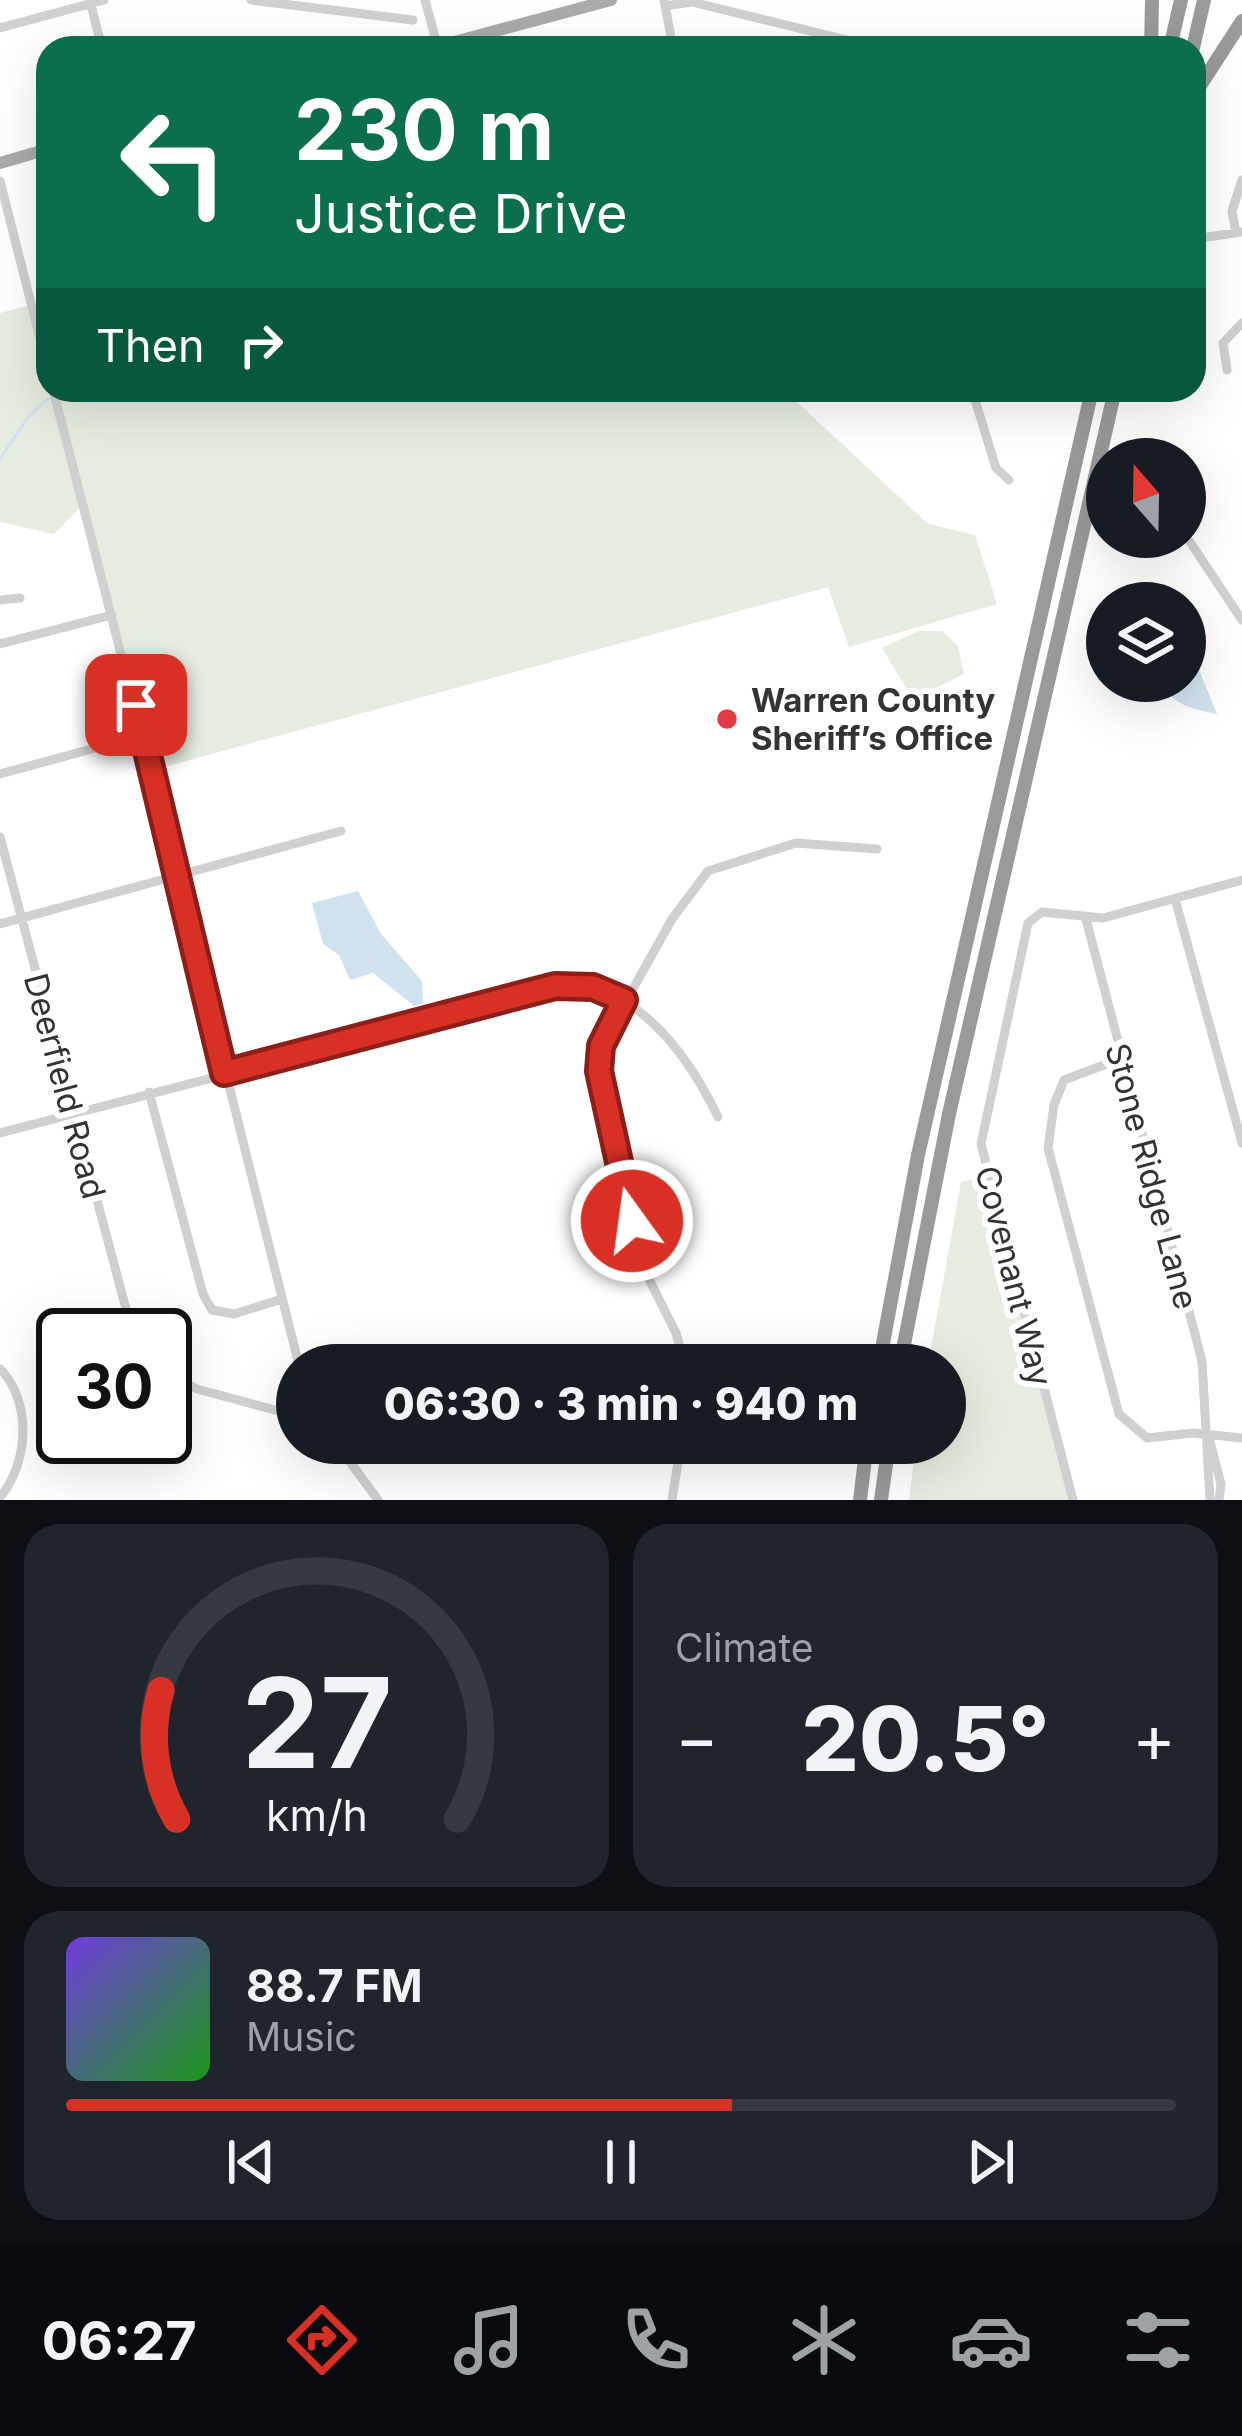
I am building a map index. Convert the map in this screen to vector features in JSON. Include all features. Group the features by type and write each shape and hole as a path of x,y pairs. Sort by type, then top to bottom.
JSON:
{"highway":[{"path":"1151,36 1152,0"},
{"path":"1173,36 1181,0"},
{"path":"1195,36 1204,0"},
{"path":"1206,76 1242,22"},
{"path":"883,1344 918,1155 1089,402"},
{"path":"904,1344 949,1114 1112,402"},
{"path":"860,1500 864,1464"},
{"path":"881,1500 886,1464"}],"main road":[{"path":"480,36 611,0"},
{"path":"0,163 36,152"}],"street":[{"path":"0,28 104,0"},
{"path":"251,0 412,20"},
{"path":"425,0 433,36"},
{"path":"90,2 99,36"},
{"path":"671,36 664,3 692,2 830,36"},
{"path":"1206,237 1239,232 1232,212 1242,180"},
{"path":"0,181 36,323"},
{"path":"1227,370 1223,343 1242,322"},
{"path":"56,402 294,1344"},
{"path":"976,402 996,468 1009,480"},
{"path":"1201,558 1242,620"},
{"path":"1229,601 1242,592"},
{"path":"0,600 20,598"},
{"path":"1,642 112,615"},
{"path":"0,773 143,735"},
{"path":"0,924 341,831"},
{"name":"Deerfield Road","path":"0,837 126,1308"},
{"path":"679,1344 643,1267 603,1102 601,1046 624,1000 708,871 807,842 860,852 877,849"},
{"path":"1086,919 1242,880"},
{"path":"1175,899 1242,1143"},
{"name":"Covenant Way","path":"1073,1500 981,1144 1028,923 1036,914 1086,919"},
{"name":"Stone Ridge Lane","path":"1086,919 1202,1361 1208,1434 1221,1484 1214,1500"},
{"path":"0,1133 555,986 593,987 624,1000 676,1051 718,1117"},
{"path":"1120,1059 1078,1071 1058,1089 1048,1137 1053,1174 1122,1419 1148,1438 1208,1434 1242,1438"},
{"path":"149,1092 202,1294 212,1310 234,1314 282,1299"},
{"path":"0,1369 18,1391 23,1421 12,1479 0,1497"},
{"path":"192,1386 276,1410"},
{"path":"351,1464 378,1500"},
{"path":"672,1500 678,1464"}],"shaded area":[{"path":"36,303 36,402 797,402 928,524 975,535 997,604 849,647 828,587 153,770 82,505 54,534 0,522 0,313"},
{"path":"918,631 942,631 958,646 964,674 913,699 882,648"},
{"path":"987,1176 1074,1500 909,1500 913,1464 966,1464 966,1344 932,1344 961,1182"}],"water":[{"path":"1206,687 1217,714 1179,702 1206,702"},
{"path":"358,891 381,934 422,981 423,1003 414,1006 373,973 350,980 339,955 323,944 312,903"}],"waterway":[{"path":"0,459 29,416 45,402"}],"place":[{"name":"Warren County Sheriff’s Office","path":"727,719"}],"route":[{"path":"136,705 224,1073 555,986 604,990 624,1000 601,1046 599,1071 632,1221"}]}
